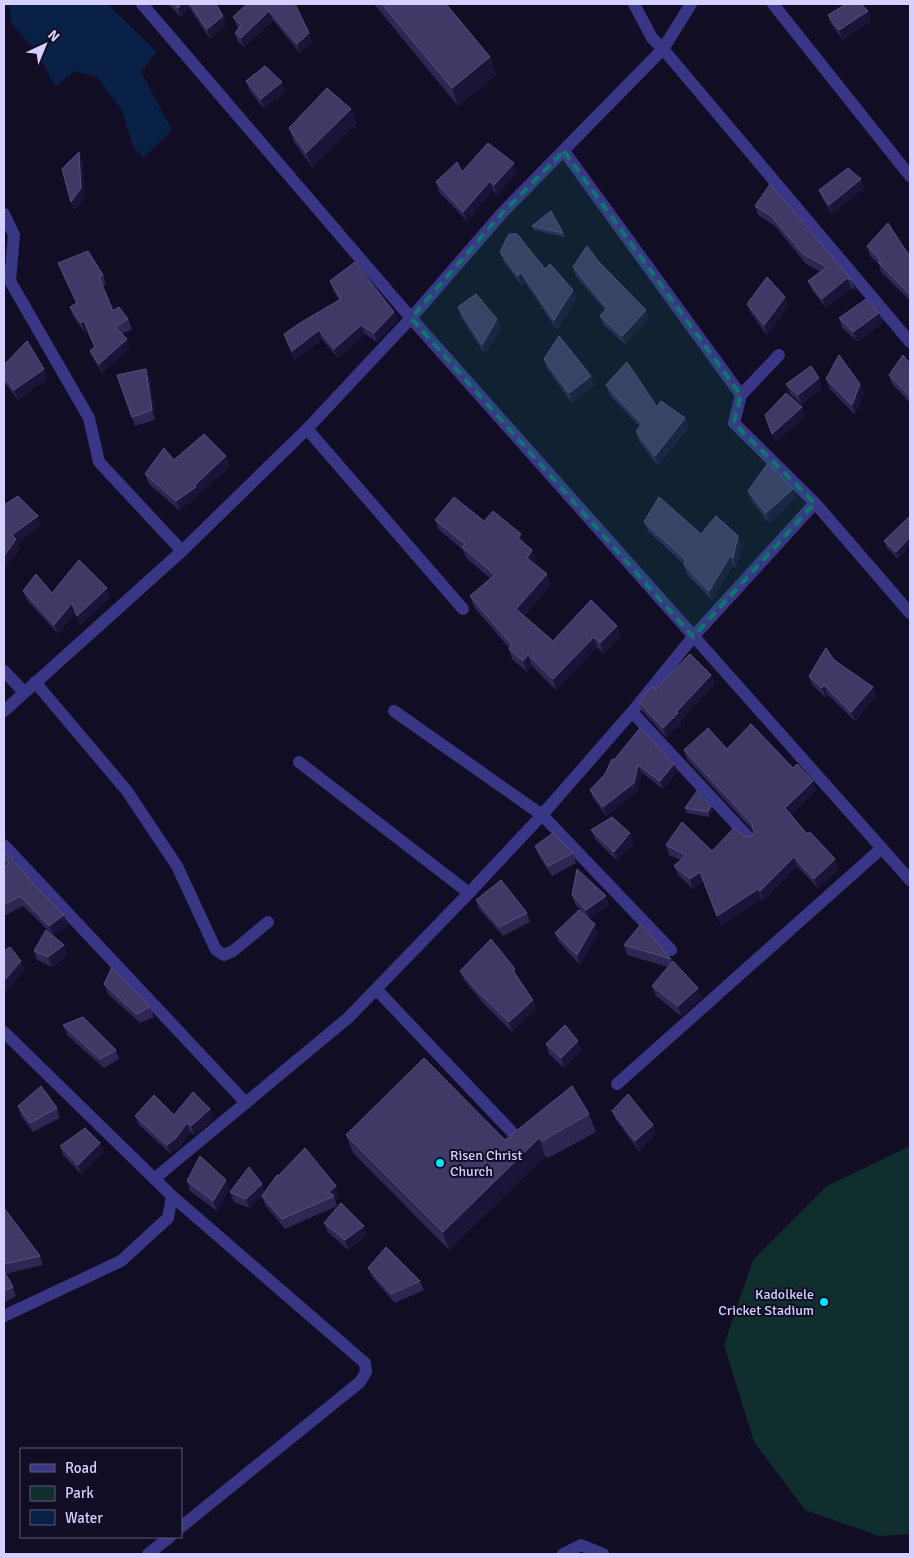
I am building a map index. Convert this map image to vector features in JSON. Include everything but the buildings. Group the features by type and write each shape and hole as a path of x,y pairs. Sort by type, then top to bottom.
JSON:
{"street":[{"path":"142,4 411,318 910,880"},
{"path":"634,4 652,38 664,48 910,342"},
{"path":"4,711 182,551 307,429 411,318 503,212 664,48 691,4"},
{"path":"773,4 910,176"},
{"path":"564,151 741,395"},
{"path":"4,214 14,235 10,281 89,418 99,462 182,551"},
{"path":"779,355 741,395 734,423 815,503 910,612"},
{"path":"307,429 463,610"},
{"path":"154,1179 348,1018 542,815 632,712 693,637 815,503"},
{"path":"4,671 24,692"},
{"path":"35,682 126,791 177,866 216,950 224,954 233,951 268,922"},
{"path":"394,711 542,815 671,950"},
{"path":"632,712 750,839"},
{"path":"299,762 469,893"},
{"path":"4,845 246,1103"},
{"path":"617,1084 882,848"},
{"path":"376,989 511,1131"},
{"path":"4,1032 172,1196 365,1363 366,1372 360,1382 182,1526"},
{"path":"4,1316 121,1261 168,1218 172,1196"},
{"path":"148,1554 169,1538"},
{"path":"563,1554 582,1545 603,1554"}],"highlighted area":[{"path":"564,151 741,395 734,423 815,503 693,637 411,318 503,212"}],"green space":[{"name":"Kadolkele Cricket Stadium","path":"910,1146 910,1534 879,1536 805,1510 754,1442 724,1345 753,1260 827,1186"}],"water":[{"path":"8,4 107,4 157,52 141,72 172,130 143,158 133,146 122,110 97,77 75,71 55,87 39,55 12,24"}],"place":[{"name":"Risen Christ Church","path":"440,1163"},
{"name":"Kadolkele Cricket Stadium","path":"824,1302"}]}
